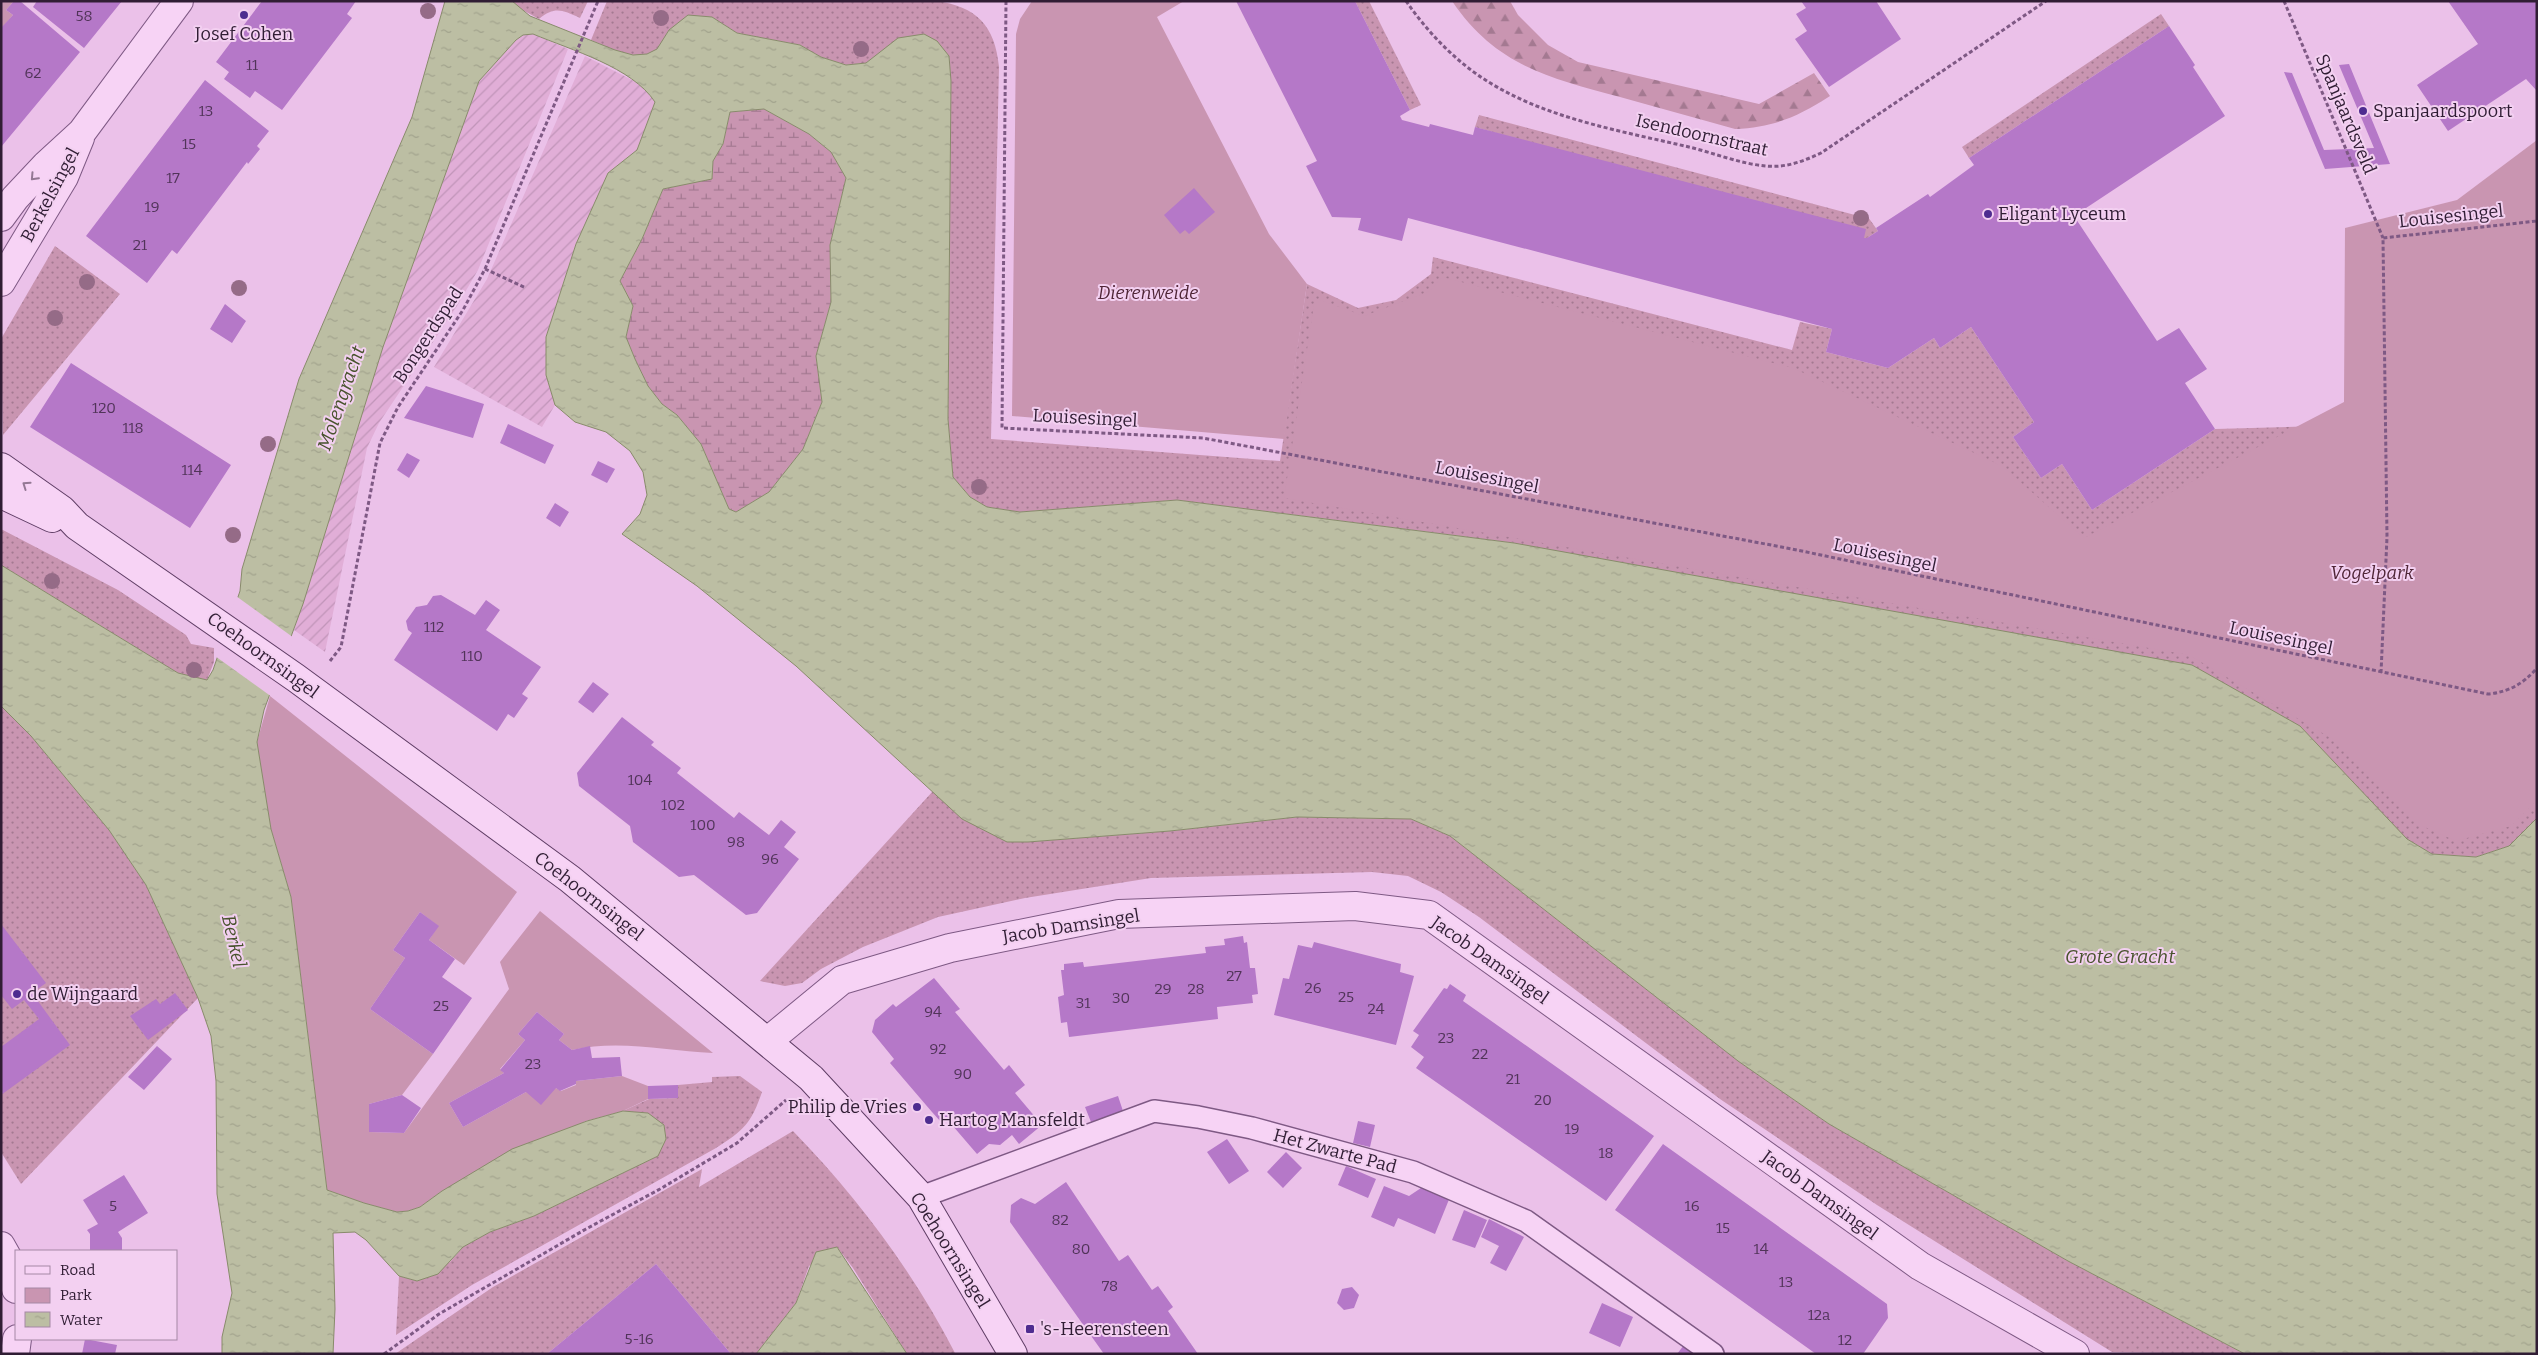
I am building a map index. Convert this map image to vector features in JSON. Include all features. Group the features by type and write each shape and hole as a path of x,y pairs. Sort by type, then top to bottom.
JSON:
{"street":[{"name":"Berkelsingel","path":"1,216 46,165 82,132 179,1"},
{"name":"Berkelsingel","path":"1,282 64,177 82,132"},
{"name":"Coehoornsingel","path":"1,467 62,510 77,526 303,683 570,879 768,1041 810,1078 921,1197 1013,1354"},
{"name":"Coehoornsingel","path":"1,494 56,520 77,526"},
{"name":"Jacob Damsingel","path":"768,1041 842,980 950,948 1119,914 1355,906 1428,915 1920,1266 2075,1354"},
{"path":"1,1246 10,1262 15,1284"},
{"path":"15,1354 17,1340"}],"lane":[{"name":"Het Zwarte Pad","path":"921,1197 1154,1111 1207,1119 1252,1128 1414,1172 1526,1221 1712,1354"}],"path":[{"name":"Bongerdspad","path":"303,683 341,647 380,443 398,407 463,310 485,269 598,1"},
{"name":"Louisesingel","path":"1006,1 1002,428 1203,438 1792,549 2488,694 2506,692 2528,678 2537,668"},
{"name":"Isendoornstraat","path":"1406,1 1419,21 1465,65 1484,80 1507,92 1569,118 1766,166 1802,162 1821,153 2046,1"},
{"name":"Spanjaardsveld","path":"2284,1 2383,238"},
{"name":"Louisesingel","path":"2381,673 2387,538 2383,238 2537,221"},
{"path":"485,269 526,288"},
{"path":"384,1354 439,1314 737,1143 810,1078"}],"shaded area":[{"path":"533,34 568,49 478,270 457,306 379,423 367,448 325,652 294,630 383,347 479,81 516,40 523,35"},
{"path":"585,56 636,82 648,91 655,102 637,150 608,173 576,244 546,337 546,375 555,405 542,427 434,367 487,279"}],"green space":[{"path":"1,1 14,1 6,10 13,15 1,29"},
{"path":"512,1 588,1 580,18 568,13 554,11 539,19 519,8"},
{"name":"Vogelpark","path":"607,1 935,1 962,8 973,13 981,21 988,29 993,40 999,67 991,439 1280,461 1307,284 1358,308 1396,300 1431,274 1433,257 1792,350 1800,322 1832,329 1826,352 1888,368 1934,338 1940,348 1971,327 2034,422 2013,437 2041,478 2062,464 2092,510 2215,429 2353,425 2537,699 2537,818 2509,846 2476,857 2432,854 2407,839 1514,543 1177,500 1020,512 987,507 970,497 953,477 948,419 951,81 949,56 881,52 866,63 846,65 821,57 800,45 737,33 712,17 669,30 656,50 648,54 632,55 591,40"},
{"name":"Dierenweide","path":"1032,1 1184,1 1157,17 1269,234 1307,284 1284,439 1012,416 1016,34 1020,19"},
{"path":"1355,1 1369,1 1421,105 1410,110"},
{"path":"1452,1 1510,1 1518,15 1548,45 1578,62 1759,104 1814,73 1830,96 1807,110 1785,120 1762,126 1735,129 1570,83 1526,66 1506,55 1487,41 1469,23"},
{"path":"2161,14 2169,26 1969,158 1962,147"},
{"path":"764,109 809,134 831,152 846,178 830,245 831,302 816,356 822,402 803,449 769,492 736,512 729,509 701,444 677,415 662,404 648,386 626,337 633,306 620,281 642,239 663,189 712,178 713,161 723,144 730,112"},
{"path":"1479,115 1855,215 1863,210 1878,231 1864,238 1475,127"},
{"name":"Vogelpark","path":"2537,140 2537,800 2511,826 2456,841 2420,825 2336,741 2189,655 1284,498 1315,298 1364,316 1430,291 1442,277 1793,368 2002,466 2084,538 2344,402 2345,228 2457,200"},
{"path":"55,246 120,294 3,435 1,339"},
{"path":"1,529 118,590 186,635 191,644 214,648 214,662 207,680 178,673 1,565"},
{"path":"270,696 517,892 464,965 429,940 438,926 420,912 393,950 405,958 370,1009 433,1054 402,1095 369,1104 369,1132 404,1133 509,989 500,962 540,911 713,1053 625,1046 590,1047 572,1050 559,1040 564,1034 537,1012 518,1034 525,1040 500,1069 504,1073 449,1103 463,1127 526,1092 556,1088 561,1091 576,1085 576,1081 622,1076 648,1086 648,1099 623,1111 586,1121 442,1191 420,1207 408,1211 397,1212 327,1190 291,897 271,829 260,771 257,742"},
{"path":"1,706 31,736 109,830 146,885 198,998 21,1184 1,1152"},
{"path":"933,791 962,819 1028,842 1170,831 1297,817 1411,819 1450,836 1738,1061 1829,1124 2068,1261 2245,1354 2112,1352 1877,1205 1720,1099 1479,917 1441,892 1408,876 1372,872 1151,878 1025,898 938,917 863,947 821,969 802,983 785,986 760,981"},
{"path":"740,1076 762,1092 754,1112 740,1131 716,1148 472,1285 396,1335 399,1276 417,1281 450,1262 463,1247 490,1232 534,1216 658,1156 648,1113 623,1111 649,1099 678,1098 678,1085 712,1082 712,1077"},
{"path":"793,1131 840,1182 882,1236 921,1293 955,1353 907,1354 853,1268 837,1247 809,1266 796,1303 756,1354 731,1354 656,1264 547,1354 395,1354 493,1287 702,1169 699,1187"}],"water":[{"name":"Grote Gracht","path":"445,1 512,1 530,16 615,50 633,55 647,54 657,49 669,30 688,15 712,17 737,33 800,45 821,57 846,65 866,63 898,38 924,34 937,41 949,56 951,81 948,419 953,477 970,497 987,507 1020,512 1177,500 1514,543 2192,665 2300,726 2407,839 2432,854 2476,857 2509,846 2537,818 2537,1354 2245,1354 2068,1261 1829,1124 1738,1061 1450,836 1411,819 1297,817 1170,831 1007,842 962,819 796,666 697,586 622,534 640,514 647,495 643,472 630,451 606,432 575,422 555,405 546,375 546,337 576,244 608,173 637,150 655,102 632,79 616,69 582,53 533,34 523,35 516,40 479,81 383,347 303,604 264,710 257,742 271,829 291,897 327,1190 397,1212 408,1211 420,1207 442,1191 512,1149 587,1121 623,1111 648,1113 664,1125 666,1139 658,1156 534,1216 490,1232 463,1247 438,1274 417,1281 399,1276 366,1240 355,1232 333,1233 335,1309 333,1354 222,1354 222,1337 232,1293 217,1194 216,1081 211,1036 198,998 146,885 109,830 31,736 1,706 1,565 178,673 207,680 213,670 240,591 242,569 299,379 412,117","holes":["764,109 809,134 831,152 846,178 830,245 831,302 816,356 822,402 803,449 769,492 736,512 729,509 701,444 677,415 662,404 648,386 626,337 633,306 620,281 642,239 663,189 712,179 713,161 723,144 730,112"]},
{"path":"837,1247 907,1354 756,1354 796,1303 816,1252"}],"pier":[{"path":"236,596 294,638 272,697 215,656"}],"building":[{"path":"14,1 20,1 80,52 1,147 1,28 13,15 6,10"},
{"path":"37,1 122,1 84,48 33,7"},
{"path":"262,1 356,1 347,14 352,18 282,110 255,91 250,98 224,79 229,72 216,62"},
{"path":"1236,1 1355,1 1410,110 1400,116 1402,120 1429,127 1430,124 1473,135 1475,127 1866,229 1864,238 1878,231 1876,228 1928,194 1930,197 1974,165 1969,158 2169,26 2225,116 2074,216 2157,341 2179,328 2207,369 2185,383 2215,429 2092,510 2062,464 2041,478 2013,437 2034,422 1971,327 1940,348 1934,338 1888,368 1826,352 1832,329 1408,218 1402,241 1358,230 1361,218 1332,217 1306,166 1317,161"},
{"path":"1801,1 1876,1 1901,39 1829,87 1795,39 1807,31 1796,14 1806,8"},
{"path":"2448,1 2537,1 2537,91 2526,79 2448,131 2417,85 2478,44"},
{"name":"Spanjaardspoort","path":"2349,64 2390,164 2325,169 2284,72 2292,73 2324,150 2374,148 2339,65"},
{"path":"205,80 269,131 257,146 260,149 248,164 247,162 177,254 172,250 147,283 86,236"},
{"path":"1194,188 1215,212 1189,234 1185,230 1180,234 1164,215"},
{"path":"225,304 246,321 232,343 210,329"},
{"path":"71,363 231,465 190,528 30,427"},
{"path":"426,386 484,404 473,438 404,418"},
{"path":"508,424 554,445 545,464 500,443"},
{"path":"407,453 420,460 409,478 397,470"},
{"path":"598,461 615,469 607,483 591,475"},
{"path":"555,503 569,512 560,527 546,518"},
{"path":"441,595 475,615 486,600 500,610 486,630 541,667 522,694 528,698 514,718 508,714 497,731 394,660 412,633 408,630 406,621 416,607 427,605 433,596"},
{"path":"593,682 609,694 593,713 578,702"},
{"path":"622,717 654,742 651,745 681,768 677,773 734,818 739,812 769,835 781,820 796,832 784,847 799,859 757,913 746,915 694,875 679,877 633,842 630,826 579,786 577,773"},
{"path":"420,912 439,926 429,940 455,959 442,977 472,998 433,1054 370,1009 405,958 393,950"},
{"name":"de Wijngaard","path":"1,924 46,983 32,993 70,1045 1,1095 1,1047 39,1019 24,1000 12,1009 1,995"},
{"path":"1243,936 1244,943 1247,942 1250,968 1255,968 1258,994 1252,995 1253,1003 1217,1007 1218,1019 1069,1037 1067,1022 1061,1023 1058,997 1064,995 1061,970 1064,970 1064,964 1083,962 1084,967 1206,953 1205,947 1225,945 1224,939"},
{"path":"1314,942 1401,964 1400,972 1414,976 1396,1045 1274,1015 1283,978 1289,979 1298,945 1312,948"},
{"path":"934,978 960,1009 955,1012 1004,1070 1009,1065 1025,1085 1015,1093 1042,1125 1019,1144 1012,1135 1000,1145 989,1144 977,1154 946,1118 941,1122 932,1112 890,1063 894,1059 872,1032 875,1020 893,1004 896,1007"},
{"path":"1450,984 1466,995 1463,1001 1654,1136 1606,1201 1416,1068 1424,1057 1411,1047 1419,1035 1413,1031 1444,988 1447,989"},
{"path":"175,993 188,1010 148,1040 130,1016 156,999 160,1004"},
{"path":"537,1012 564,1034 559,1040 572,1050 590,1046 592,1058 620,1057 622,1076 576,1081 576,1084 560,1091 556,1088 541,1105 526,1092 463,1127 449,1103 504,1073 500,1070 525,1040 518,1034"},
{"path":"157,1046 172,1059 144,1090 128,1077"},
{"path":"678,1085 678,1098 648,1099 648,1086"},
{"path":"402,1095 421,1108 404,1133 369,1132 369,1104"},
{"path":"1118,1096 1123,1111 1091,1122 1085,1107"},
{"path":"1358,1121 1375,1125 1370,1147 1353,1143"},
{"path":"1227,1139 1249,1171 1229,1184 1207,1152"},
{"path":"1663,1144 1887,1304 1888,1318 1863,1354 1816,1354 1615,1210"},
{"path":"1286,1152 1302,1168 1283,1188 1267,1172"},
{"path":"1346,1166 1376,1179 1368,1198 1338,1185"},
{"path":"124,1175 148,1213 118,1232 122,1238 122,1250 90,1250 90,1234 87,1230 98,1224 83,1200"},
{"path":"1066,1182 1119,1261 1128,1255 1152,1290 1158,1286 1173,1307 1168,1311 1198,1354 1104,1354 1010,1222 1011,1205 1021,1198 1035,1204"},
{"path":"1384,1186 1409,1196 1424,1186 1450,1197 1435,1234 1398,1218 1394,1227 1371,1217"},
{"path":"1464,1210 1487,1220 1475,1248 1452,1240"},
{"path":"1489,1219 1524,1237 1506,1271 1490,1263 1499,1246 1481,1237"},
{"path":"656,1264 731,1354 547,1354"},
{"path":"1352,1287 1359,1295 1354,1308 1344,1310 1337,1303 1342,1289"},
{"path":"1602,1303 1633,1317 1620,1347 1589,1333"},
{"path":"85,1340 117,1345 115,1354 82,1354"},
{"path":"1684,1345 1696,1354 1677,1354"}],"place":[{"name":"Josef Cohen","path":"244,15"},
{"name":"Spanjaardspoort","path":"2363,111"},
{"name":"Eligant Lyceum","path":"1988,214"},
{"name":"de Wijngaard","path":"17,994"},
{"name":"Philip de Vries","path":"917,1107"},
{"name":"Hartog Mansfeldt","path":"929,1120"},
{"name":"'s-Heerensteen","path":"1030,1329"}],"water label":[{"name":"Molengracht","path":"341,398"},
{"name":"Berkel","path":"234,941"}]}
